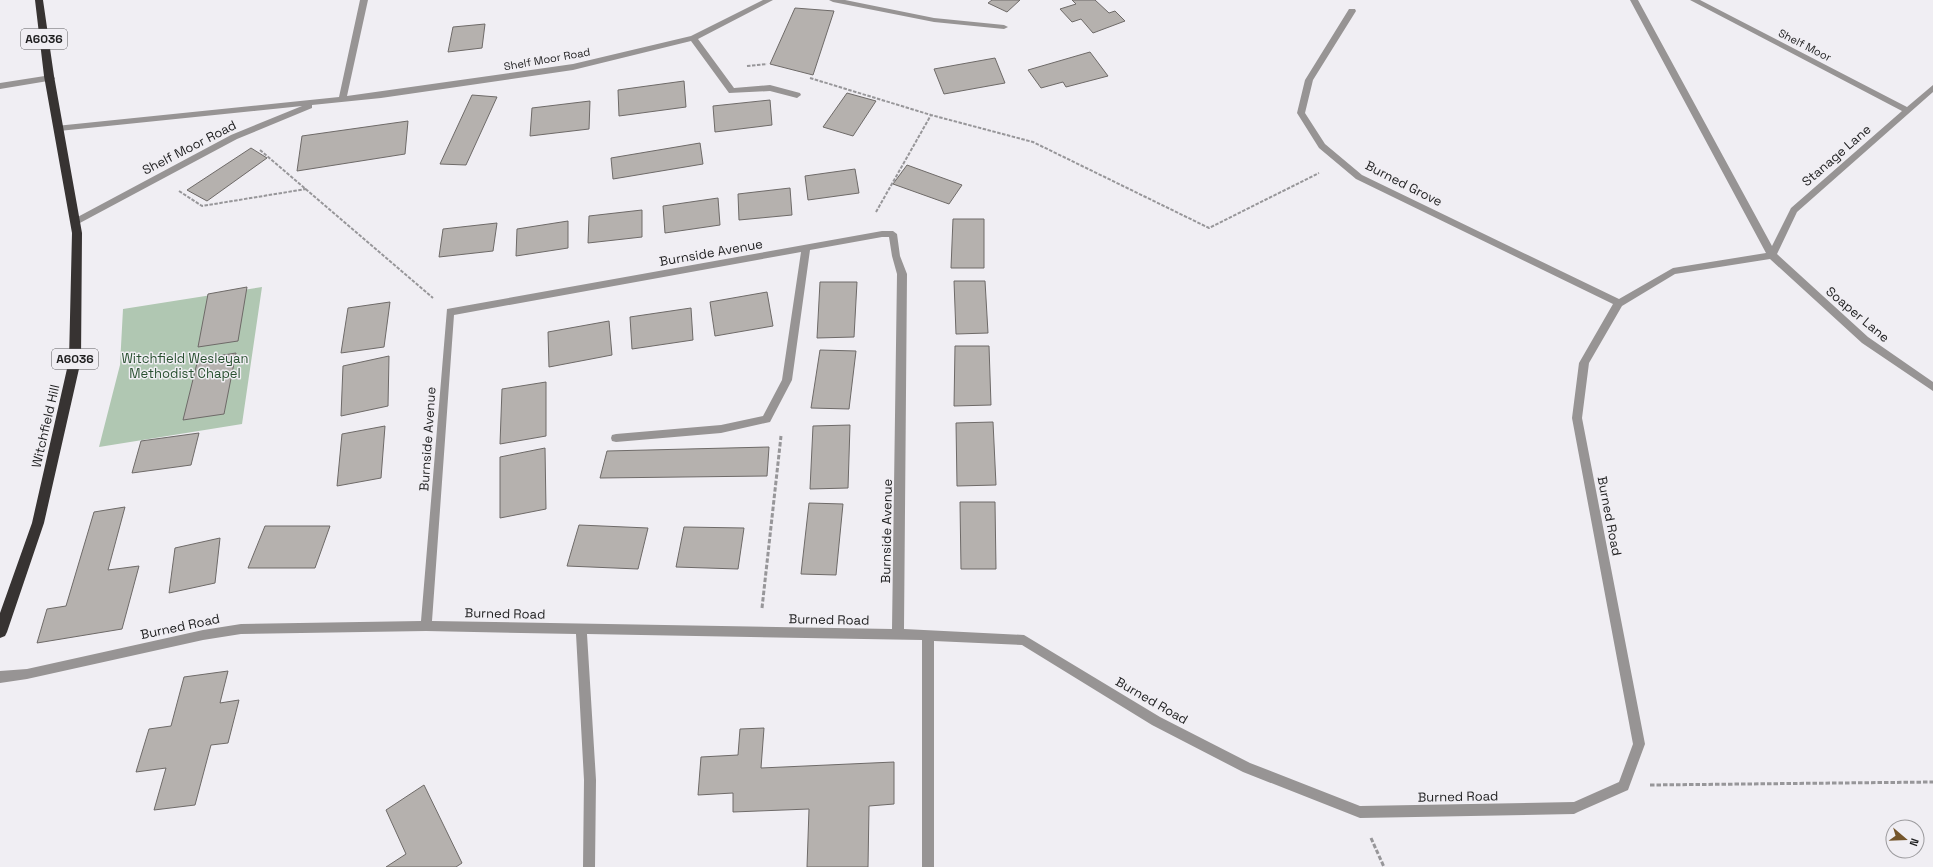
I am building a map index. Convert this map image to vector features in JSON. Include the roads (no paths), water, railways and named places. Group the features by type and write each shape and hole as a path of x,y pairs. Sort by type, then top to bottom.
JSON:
{"highway":[{"name":"A6036","path":"39,0 51,78"},
{"name":"Witchfield Hill","path":"0,632 38,524 75,360 77,232 74,222 51,78"}],"street":[{"path":"342,99 364,0"},
{"path":"833,0 934,20 1004,27"},
{"name":"Soaper Lane","path":"1634,0 1772,255 1864,340 1933,387"},
{"name":"Shelf Moor","path":"1694,0 1907,110"},
{"name":"Shelf Moor Road","path":"59,128 318,102 573,68 693,38 766,1"},
{"name":"Burned Grove","path":"1352,11 1309,80 1301,113 1322,146 1360,177 1619,303"},
{"path":"693,38 732,91 770,88 797,95"},
{"path":"0,86 51,78"},
{"name":"Stanage Lane","path":"1772,255 1794,210 1933,88"},
{"name":"Shelf Moor Road","path":"74,222 157,177 242,134 318,102"},
{"name":"Burnside Avenue","path":"426,626 450,312 882,234 893,234 896,256 902,274 898,634"},
{"path":"616,438 720,429 766,419 787,380 806,248"},
{"name":"Burned Road","path":"0,677 27,674 203,635 241,629 426,626 898,634 1024,640 1156,721 1247,768 1360,812 1574,808 1624,786 1639,744 1577,418 1584,363 1619,303 1673,270 1772,255"},
{"path":"582,629 590,780 589,867"},
{"path":"928,635 928,867"}],"park label":[{"name":"Witchfield Wesleyan Methodist Chapel","path":"185,366"}]}
